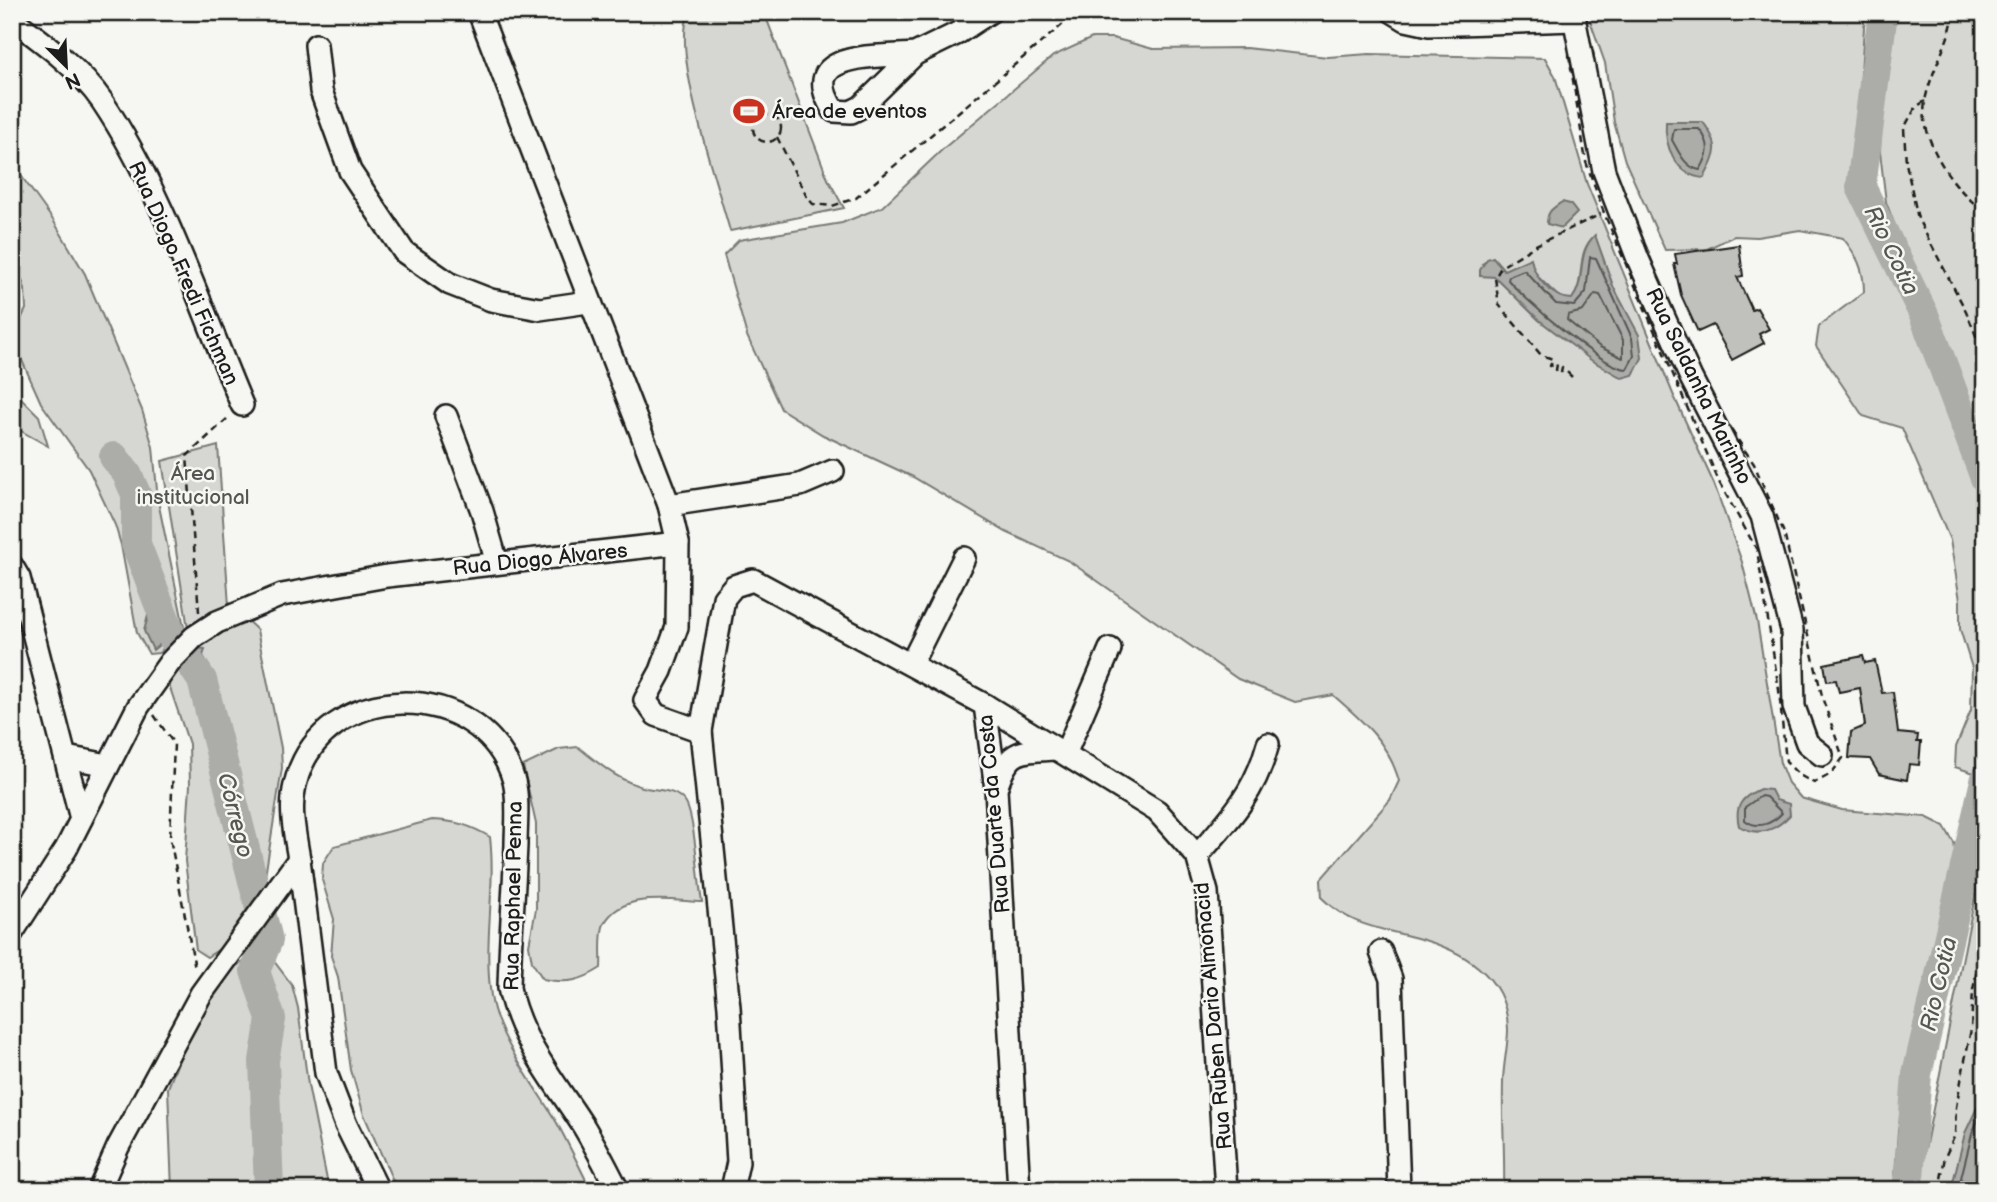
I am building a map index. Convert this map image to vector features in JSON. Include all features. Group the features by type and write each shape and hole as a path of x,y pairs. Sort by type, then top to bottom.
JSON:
{"street":[{"path":"479,12 588,302 669,505 678,544 677,627 671,648 645,700 656,715 701,731"},
{"path":"915,54 958,33 990,12"},
{"path":"1393,12 1406,20 1429,25 1574,16"},
{"name":"Rua Saldanha Marinho","path":"1574,16 1604,171 1637,259 1691,378 1762,516 1792,630 1794,707 1807,743 1822,755"},
{"name":"Rua Diogo Fredi Fichman","path":"12,19 74,71 101,99 146,177 242,405"},
{"path":"316,45 321,91 350,171 374,212 404,252 450,284 491,300 540,309 588,302"},
{"path":"446,416 482,511 497,563"},
{"path":"669,505 800,485 833,471"},
{"name":"Rua Diogo Álvares","path":"12,933 66,849 138,707 170,662 194,637 246,608 282,595 361,581 497,563 678,544"},
{"path":"911,664 964,558"},
{"path":"12,566 19,578 81,819"},
{"name":"Rua Duarte da Costa","path":"732,1190 738,1162 729,1007 701,731 724,598 734,586 753,580 985,705 996,789 1019,1190"},
{"path":"996,789 1004,765 1011,757 1024,750 1060,751 1110,649"},
{"name":"Rua Raphael Penna","path":"378,1190 346,1125 326,1073 293,820 295,786 307,754 322,733 369,708 402,701 432,706 464,719 485,736 500,755 514,782 517,816 509,988 514,1012 522,1031 585,1129 618,1190"},
{"name":"Rua Ruben Dario Almonacid","path":"985,705 1157,811 1197,856 1207,892 1226,1190"},
{"path":"1197,856 1249,794 1260,773 1268,744"},
{"path":"66,757 108,765"},
{"path":"99,1190 118,1147 201,994 299,859"},
{"path":"1381,952 1391,979 1394,1185"}],"path":[{"path":"777,137 765,142 757,137 753,129 755,120 763,114 776,117 781,124 777,137 813,204 832,206 856,198 1062,25 1052,12"},
{"path":"1954,12 1948,39 1925,101 1928,129 1944,171 1956,188 1985,212"},
{"path":"1925,101 1916,107 1904,128 1906,163 1918,219 1966,311 1985,358"},
{"path":"1572,377 1566,371 1561,372 1562,367 1556,370 1557,364 1550,366 1553,359 1541,355 1499,305 1495,278 1501,267 1536,245 1604,213"},
{"path":"200,621 187,457 242,405"},
{"path":"138,707 157,717 174,744 170,838 201,994"},
{"path":"1939,1190 1945,1157 1955,1135 1956,1107 1971,1028 1973,990 1985,930"}],"green space":[{"name":"Área de eventos","path":"689,12 764,12 828,179 844,208 730,231 691,87 685,31"},
{"path":"1587,12 1865,12 1854,179 1861,209 1939,372 1975,469 1985,511 1985,749 1974,773 1955,767 1956,747 1971,710 1972,668 1960,629 1960,600 1950,540 1902,428 1863,416 1816,346 1819,326 1864,292 1863,276 1856,257 1843,238 1800,230 1757,237 1734,236 1707,249 1665,250 1625,161 1614,122 1605,63"},
{"path":"1892,12 1985,12 1985,445 1944,353 1886,202 1880,152 1883,74"},
{"path":"1092,38 1113,38 1153,49 1246,48 1328,57 1369,54 1545,58 1555,76 1587,184 1673,394 1714,484 1742,562 1757,621 1780,763 1788,783 1801,798 1842,810 1926,817 1944,826 1954,843 1957,863 1940,941 1915,1021 1898,1130 1894,1190 1716,1190 1705,1185 1698,1190 1504,1190 1503,1083 1508,1029 1506,1010 1490,979 1464,957 1448,949 1353,920 1322,898 1321,879 1390,800 1399,781 1388,755 1364,723 1333,695 1295,702 1238,679 1069,561 1006,532 913,477 823,435 781,409 747,336 724,255 739,240 842,223 882,207 944,148 1053,56","holes":["1595,236 1613,286 1561,335 1539,320 1482,264 1492,258 1504,270 1534,273 1561,299 1572,299 1579,283 1582,258"]},
{"path":"12,163 53,220 85,274 142,410 153,447 158,501 184,627 159,653 149,654 137,633 115,525 89,470 41,403 16,347 17,327 26,309 25,289 12,253"},
{"path":"12,389 39,416 48,446 12,426"},
{"name":"Área institucional","path":"218,446 229,606 200,621 189,635 162,461"},
{"path":"242,616 257,630 281,748 282,768 262,896 224,946 207,957 196,950 185,861 190,785 189,744 169,685 171,671 208,635","holes":["198,648 212,671 212,695 204,696 200,685 183,673 186,662"]},
{"path":"578,747 610,772 627,781 672,793 685,802 694,834 702,902 649,900 623,906 612,913 602,928 601,968 574,980 543,979 532,962 529,945 536,909 536,824 523,766 559,749"},
{"path":"432,820 462,824 490,837 492,877 488,956 495,1012 518,1062 557,1123 591,1190 397,1190 364,1115 351,1070 338,977 331,956 334,919 322,880 323,863 334,846"},
{"path":"1985,845 1985,1190 1917,1190"},
{"path":"253,957 273,960 292,985 329,1190 172,1190 168,1088 190,1032 212,997 236,966"}],"water":[{"path":"1666,122 1703,122 1709,130 1715,150 1704,178 1694,176 1679,166 1667,141"},
{"path":"1562,202 1570,204 1577,213 1562,228 1547,224 1551,211"},
{"path":"1595,235 1613,286 1639,335 1642,358 1633,375 1622,378 1591,360 1539,320 1495,277 1480,276 1480,270 1487,259 1493,257 1504,270 1531,258 1545,286 1558,295 1572,299 1579,284 1585,250"},
{"path":"149,612 175,612 181,627 153,650 144,631"},
{"path":"198,648 205,649 203,656 212,671 212,695 204,696 200,685 183,673 185,668 180,665"},
{"path":"1760,789 1771,790 1776,800 1789,804 1790,815 1778,825 1760,832 1739,826 1738,813 1744,799"},
{"path":"1985,1091 1985,1190 1951,1190 1965,1133"}],"building":[{"path":"1739,245 1743,276 1737,277 1752,310 1757,308 1769,329 1759,334 1764,343 1732,360 1713,325 1698,332 1681,295 1674,264 1677,264 1675,254"},
{"path":"1863,656 1865,663 1875,661 1882,693 1893,692 1898,733 1918,735 1917,742 1921,742 1919,765 1909,764 1907,780 1879,774 1870,759 1849,758 1851,732 1865,726 1860,688 1839,692 1836,680 1827,681 1824,664"}],"waterway":[{"name":"Rio Cotia","path":"1883,12 1861,187 1924,315 1985,478"},
{"name":"Córrego","path":"114,457 127,474 136,494 136,544 171,635 202,680 268,940 255,971 271,1019 264,1061 269,1190"},
{"name":"Rio Cotia","path":"1908,1190 1917,1074 1985,781"}],"place":[{"name":"Área de eventos","path":"749,111"}]}
